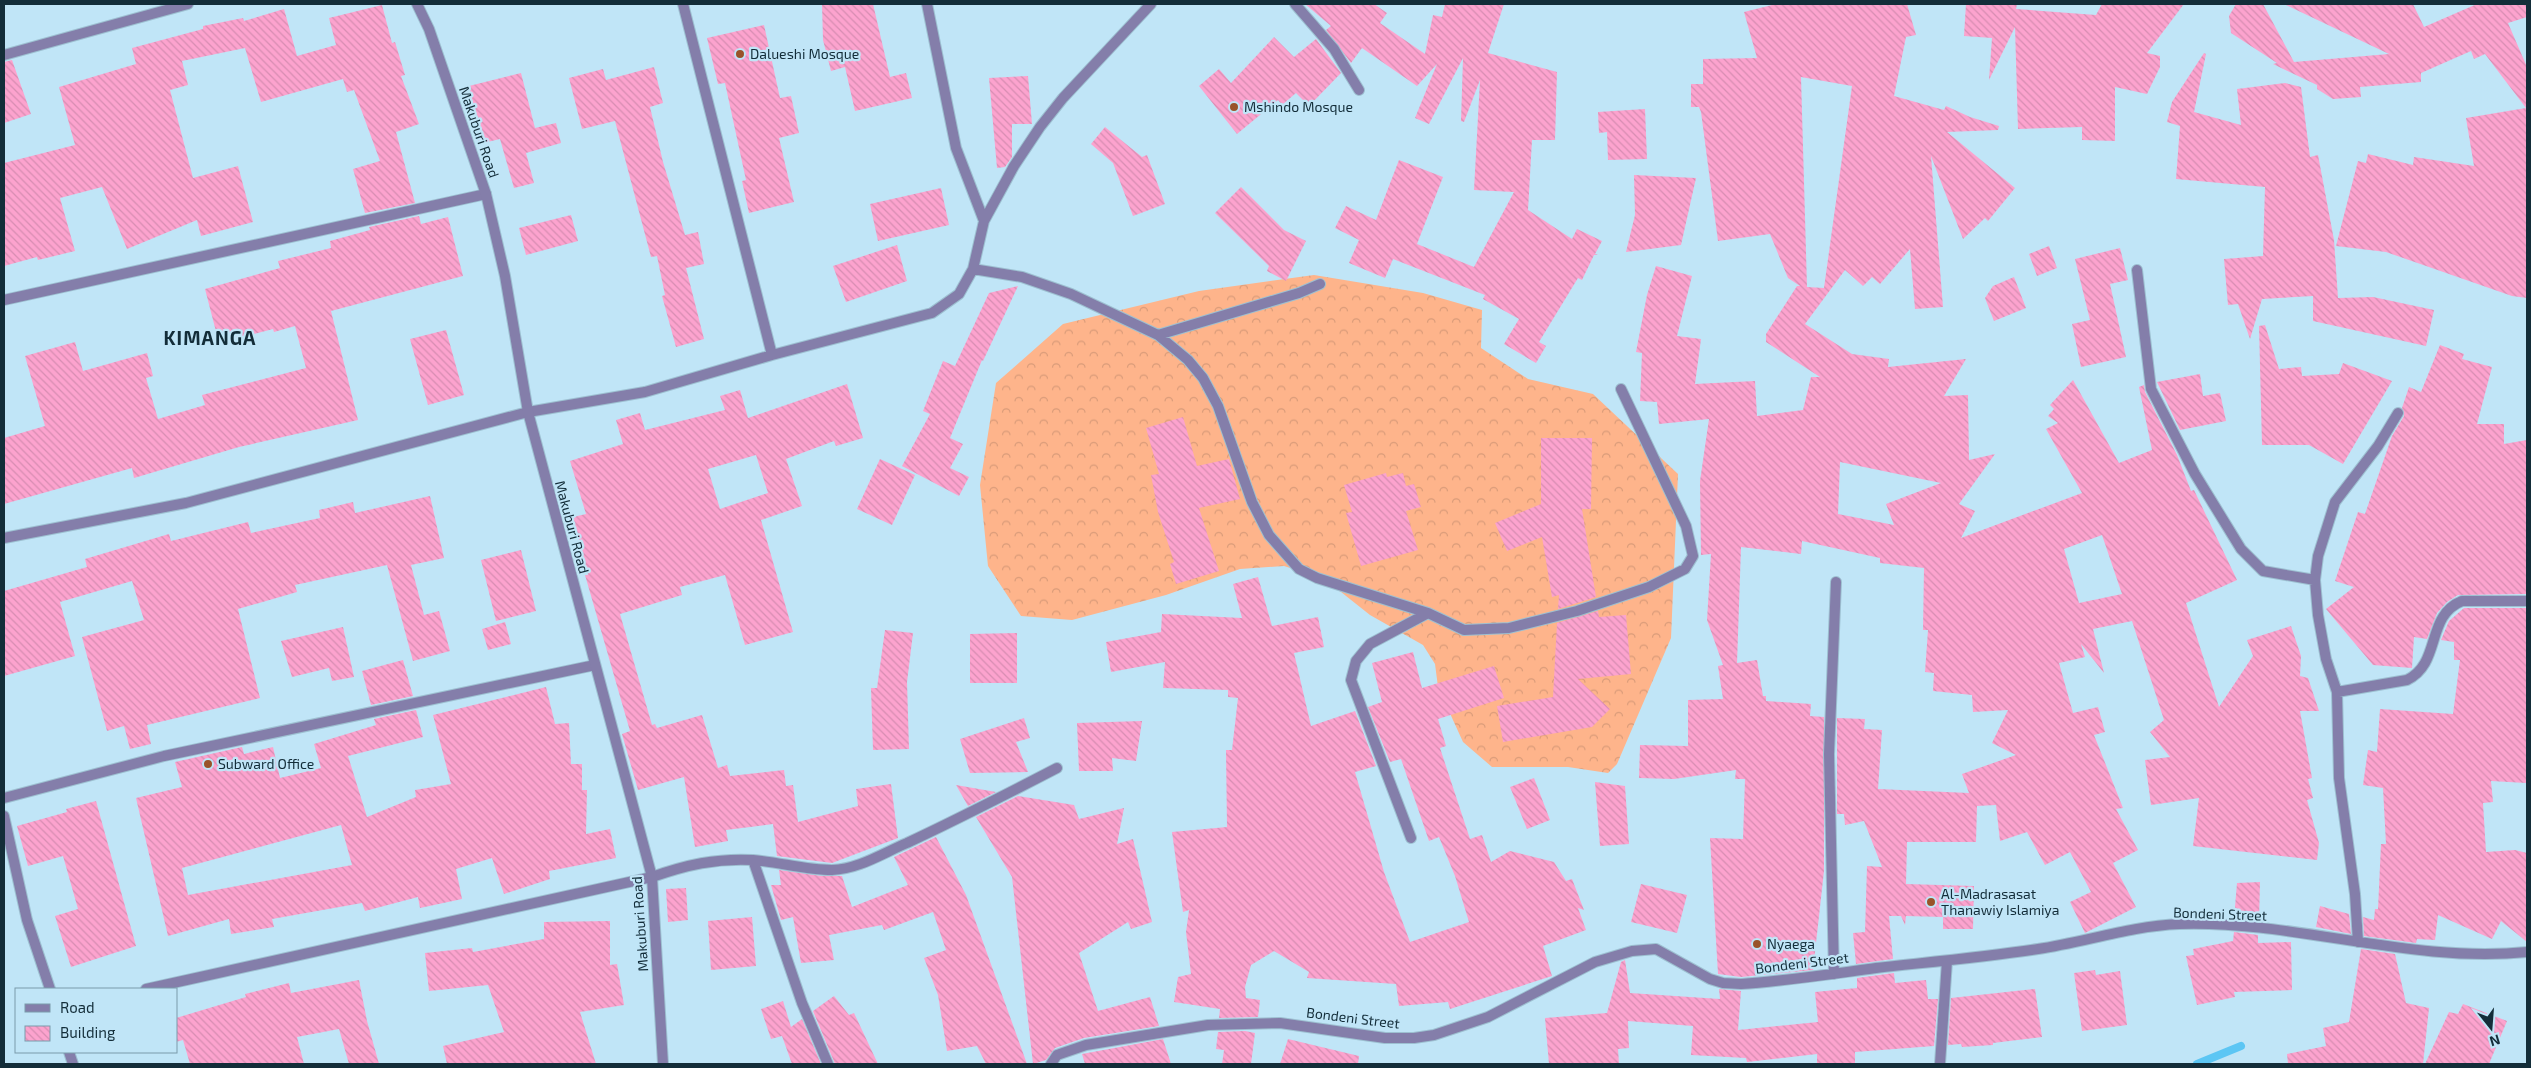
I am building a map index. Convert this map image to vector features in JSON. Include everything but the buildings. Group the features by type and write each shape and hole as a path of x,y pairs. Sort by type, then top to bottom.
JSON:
{"street":[{"path":"4,55 188,4"},
{"name":"Makuburi Road","path":"417,4 429,29 486,194 505,276 528,412 595,665 627,776 652,877 663,1064"},
{"path":"683,4 772,355"},
{"path":"927,4 956,148 984,221"},
{"path":"4,538 186,503 528,412 645,392 772,355 932,313 960,294 973,270 984,221 1014,166 1040,127 1063,98 1150,4"},
{"path":"1295,4 1334,49 1359,90"},
{"path":"4,300 486,194"},
{"path":"973,270 1030,280 1087,301 1158,335 1188,360 1203,378 1218,406 1252,502 1269,535 1299,569 1317,578 1428,613 1464,630 1509,628 1611,601 1649,587 1685,569 1693,556 1692,542 1621,389"},
{"path":"2138,270 2151,388 2195,474 2241,549 2263,571 2315,580"},
{"path":"1158,335 1299,293 1320,284"},
{"path":"2358,942 2355,894 2339,778 2338,692 2324,650 2315,580 2318,556 2335,502 2378,446 2398,413"},
{"path":"1834,974 1829,754 1836,582"},
{"path":"2338,692 2414,677 2424,665 2444,612 2452,605 2462,601 2527,601"},
{"path":"1411,838 1351,680 1356,660 1370,644 1428,613"},
{"path":"4,798 94,772 173,754 595,665"},
{"path":"151,988 652,877 687,864 716,860 753,860 832,870 851,866 869,861 958,819 1057,768"},
{"path":"4,816 27,920 50,988"},
{"path":"753,860 802,1003 828,1064"},
{"name":"Bondeni Street","path":"1050,1064 1056,1055 1086,1044 1208,1025 1280,1023 1385,1038 1414,1038 1434,1035 1488,1017 1595,962 1632,951 1656,949 1710,979 1723,983 1762,983 2040,949 2143,928 2179,924 2241,927 2461,953 2527,952"},
{"path":"1940,1064 1947,961"}],"green space":[{"path":"1314,275 1423,293 1482,310 1481,348 1528,379 1593,394 1678,474 1671,638 1617,764 1608,773 1568,767 1492,767 1463,742 1438,687 1435,664 1423,645 1370,615 1341,592 1312,575 1284,566 1240,569 1166,595 1072,620 1021,616 988,566 980,485 996,383 1063,324 1199,291"}],"waterway":[{"path":"2197,1064 2241,1046"}],"place":[{"name":"Dalueshi Mosque","path":"740,54"},
{"name":"Mshindo Mosque","path":"1234,107"},
{"name":"Subward Office","path":"208,764"},
{"name":"Al-Madrasasat Thanawiy Islamiya","path":"1931,902"},
{"name":"Nyaega","path":"1757,944"}],"district":[{"name":"KIMANGA","path":"210,338"}]}
